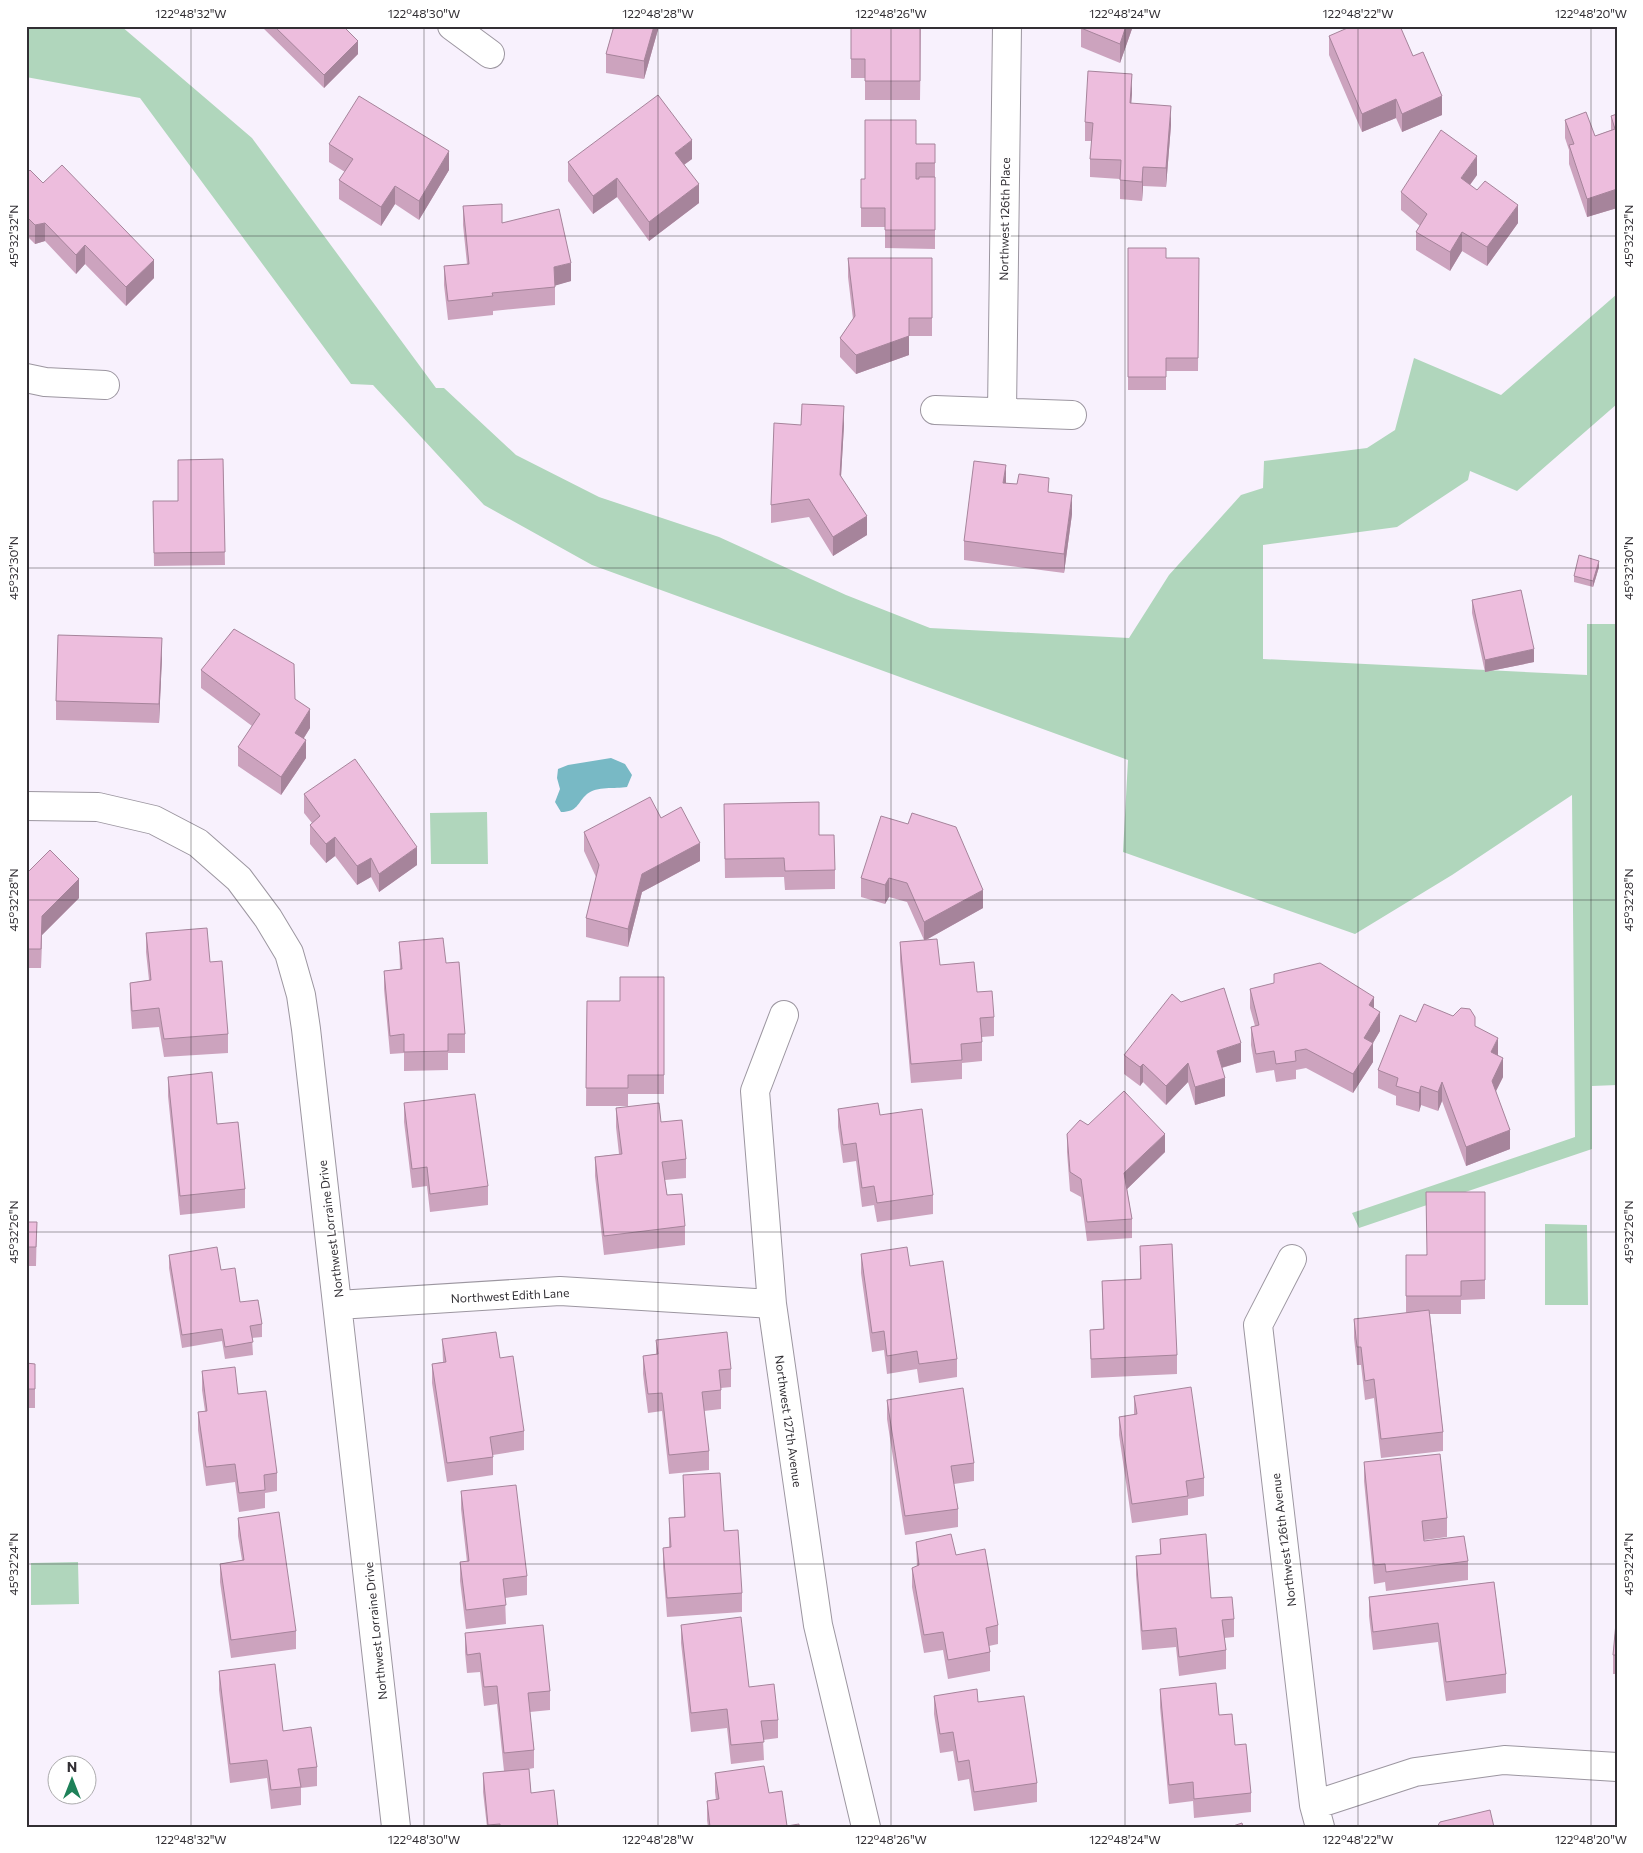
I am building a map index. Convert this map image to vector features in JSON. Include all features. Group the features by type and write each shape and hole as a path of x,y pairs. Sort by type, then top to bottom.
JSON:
{"street":[{"path":"452,26 490,54"},
{"name":"Northwest 126th Place","path":"1002,412 1007,26"},
{"path":"26,378 45,382 105,385"},
{"path":"934,410 1072,415"},
{"name":"Northwest Lorraine Drive","path":"26,806 98,807 154,820 198,843 239,879 268,918 289,953 301,995 306,1029 396,1827"},
{"name":"Northwest 127th Avenue","path":"784,1015 755,1091 772,1304 818,1625 866,1827"},
{"name":"Northwest 126th Avenue","path":"1292,1260 1258,1325 1317,1816"},
{"name":"Northwest Edith Lane","path":"338,1305 560,1290 772,1304"},
{"path":"1317,1816 1415,1772 1504,1760 1617,1767"}],"green space":[{"path":"26,26 121,26 252,138 436,388 444,388 516,455 599,497 719,537 846,595 930,628 1129,638 1169,575 1241,495 1263,488 1264,461 1367,448 1395,430 1414,358 1501,395 1617,294 1617,404 1517,491 1470,471 1468,480 1397,527 1263,545 1263,659 1587,675 1587,624 1617,624 1617,1085 1592,1086 1592,1149 1359,1228 1352,1213 1575,1137 1572,795 1452,875 1355,934 1123,852 1128,760 592,565 484,505 373,385 351,384 140,98 26,77"},
{"path":"487,812 488,864 431,864 430,813"},
{"path":"1545,1224 1587,1225 1588,1305 1545,1305"},
{"path":"78,1562 79,1604 31,1605 31,1563"}],"water":[{"path":"611,758 625,764 632,775 627,787 591,791 574,809 561,812 555,802 560,789 557,778 558,769 568,765"}],"building":[{"path":"274,26 343,26 358,41 324,75"},
{"path":"614,26 654,26 644,61 606,54"},
{"path":"851,26 920,26 920,81 865,81 865,59 851,59"},
{"path":"1082,26 1126,26 1120,44 1081,28"},
{"path":"1352,26 1400,26 1413,56 1423,52 1442,96 1402,114 1396,99 1362,114 1329,36"},
{"path":"1088,71 1132,74 1130,103 1171,106 1166,168 1143,167 1142,182 1120,180 1121,160 1090,159 1093,123 1085,122"},
{"path":"658,95 692,140 675,153 699,184 649,222 617,178 593,196 568,162"},
{"path":"359,96 449,151 419,201 395,186 381,207 339,180 353,159 329,144"},
{"path":"1586,112 1595,136 1615,129 1611,116 1617,114 1617,189 1587,199 1569,145 1574,144 1565,120"},
{"path":"865,120 916,120 916,144 935,144 935,163 916,163 916,179 919,179 919,177 935,177 935,230 885,230 885,208 861,208 861,179 865,179"},
{"path":"1441,130 1477,156 1461,178 1477,190 1485,181 1518,205 1487,247 1462,232 1450,252 1416,232 1427,214 1401,192"},
{"path":"62,165 154,260 126,287 85,245 76,255 45,223 35,225 26,216 26,174 30,170 43,183"},
{"path":"502,204 502,223 559,209 571,263 554,267 555,287 492,293 493,296 448,301 444,266 469,264 463,206"},
{"path":"1128,248 1166,248 1166,258 1199,258 1198,358 1166,358 1166,377 1128,377"},
{"path":"848,258 932,258 932,318 909,318 909,336 856,355 840,338 855,316"},
{"path":"802,404 844,406 840,475 867,516 833,537 809,499 771,505 774,423 801,425"},
{"path":"223,459 225,552 154,553 153,501 178,501 178,460"},
{"path":"974,461 1006,465 1003,483 1017,484 1019,474 1049,478 1048,492 1072,495 1064,554 964,541"},
{"path":"1579,555 1599,561 1593,581 1574,576"},
{"path":"1521,590 1534,649 1485,660 1472,600"},
{"path":"234,629 294,664 295,699 310,709 295,733 306,740 281,777 238,747 260,714 201,670"},
{"path":"58,635 162,638 159,704 56,701"},
{"path":"355,759 417,847 379,874 371,858 357,866 335,837 326,844 310,825 320,816 304,794"},
{"path":"650,797 661,818 681,807 700,843 642,874 628,929 586,918 599,865 584,832"},
{"path":"819,802 819,835 834,835 835,870 785,871 784,858 725,859 724,804"},
{"path":"912,813 956,827 983,890 924,922 907,883 889,878 885,885 861,878 881,816 908,824"},
{"path":"50,850 79,879 42,916 41,949 26,949 26,874"},
{"path":"207,928 210,962 222,961 228,1034 164,1039 159,1008 132,1011 130,983 151,980 146,933"},
{"path":"443,938 446,963 459,962 465,1034 448,1034 448,1051 404,1052 404,1034 390,1036 384,971 402,969 399,942"},
{"path":"937,939 940,965 974,962 977,992 992,991 994,1017 980,1018 982,1042 961,1044 962,1060 911,1064 900,942"},
{"path":"1320,963 1374,997 1369,1005 1380,1012 1364,1038 1373,1043 1353,1074 1306,1049 1295,1051 1296,1061 1276,1064 1274,1051 1256,1054 1251,1027 1259,1025 1250,989 1274,983 1274,974"},
{"path":"620,977 664,977 664,1075 628,1075 628,1088 586,1088 587,1001 620,1001"},
{"path":"1224,988 1241,1043 1217,1051 1225,1078 1195,1087 1188,1063 1166,1086 1143,1064 1140,1067 1124,1055 1172,994 1181,1002"},
{"path":"1424,1004 1453,1016 1461,1008 1470,1009 1475,1017 1475,1026 1498,1038 1491,1052 1503,1058 1492,1081 1510,1130 1466,1147 1442,1082 1438,1092 1421,1086 1419,1093 1396,1086 1398,1078 1378,1070 1400,1015 1416,1022"},
{"path":"212,1072 217,1124 238,1122 245,1189 180,1196 168,1077"},
{"path":"1124,1091 1165,1134 1124,1173 1132,1219 1087,1222 1081,1179 1070,1172 1067,1134 1080,1120 1088,1125"},
{"path":"475,1094 488,1186 430,1194 427,1167 412,1169 404,1103"},
{"path":"659,1103 661,1122 682,1120 686,1159 662,1162 667,1195 682,1194 685,1226 604,1236 595,1157 622,1154 616,1108"},
{"path":"878,1103 880,1115 922,1109 933,1195 877,1203 874,1186 862,1188 856,1143 843,1145 838,1109"},
{"path":"1426,1192 1485,1192 1485,1280 1461,1281 1461,1296 1406,1296 1406,1255 1427,1255"},
{"path":"26,1222 37,1222 36,1247 26,1247"},
{"path":"1172,1244 1177,1355 1091,1359 1090,1330 1104,1329 1102,1281 1141,1279 1140,1246"},
{"path":"217,1247 221,1270 235,1268 240,1302 258,1300 262,1324 250,1326 253,1342 225,1347 222,1329 182,1335 169,1255"},
{"path":"907,1247 910,1266 943,1261 957,1359 919,1364 917,1351 887,1356 884,1331 872,1333 861,1254"},
{"path":"1429,1310 1443,1432 1381,1439 1374,1379 1365,1381 1361,1347 1357,1347 1354,1319"},
{"path":"496,1332 500,1358 513,1356 524,1431 490,1437 493,1457 447,1463 432,1364 446,1362 442,1339"},
{"path":"727,1332 731,1369 719,1370 721,1390 702,1392 709,1451 669,1455 662,1393 648,1394 643,1356 658,1354 656,1340"},
{"path":"26,1363 35,1364 35,1389 26,1389"},
{"path":"235,1367 238,1394 266,1391 277,1473 264,1475 265,1490 239,1493 235,1464 206,1467 198,1412 207,1411 202,1371"},
{"path":"1191,1387 1204,1478 1186,1481 1188,1496 1132,1504 1119,1417 1137,1414 1134,1396"},
{"path":"963,1388 974,1463 951,1466 958,1509 905,1516 887,1400"},
{"path":"1440,1454 1447,1518 1422,1521 1424,1541 1464,1536 1468,1561 1386,1572 1385,1564 1374,1565 1364,1462"},
{"path":"720,1473 724,1531 738,1530 742,1593 667,1598 663,1548 671,1547 669,1518 685,1517 683,1475"},
{"path":"516,1485 527,1576 503,1579 506,1605 466,1610 460,1562 469,1561 461,1491"},
{"path":"279,1512 296,1631 231,1640 220,1564 244,1560 238,1518"},
{"path":"951,1534 956,1555 985,1549 998,1625 986,1628 990,1652 948,1660 943,1632 924,1635 912,1568 919,1565 916,1542"},
{"path":"1206,1534 1211,1598 1232,1597 1234,1619 1222,1620 1226,1650 1179,1657 1176,1628 1142,1631 1136,1556 1161,1554 1160,1539"},
{"path":"1494,1582 1506,1674 1446,1682 1438,1623 1373,1632 1369,1597"},
{"path":"1617,1612 1617,1655 1613,1655"},
{"path":"741,1617 749,1687 774,1684 778,1720 761,1721 764,1742 731,1745 727,1709 691,1713 681,1625"},
{"path":"543,1625 550,1691 528,1693 534,1750 504,1753 497,1686 484,1687 480,1653 467,1655 465,1633"},
{"path":"26,1647 28,1647 28,1720 26,1720"},
{"path":"275,1664 283,1731 311,1727 317,1767 298,1769 301,1787 271,1790 267,1760 230,1764 219,1671"},
{"path":"1216,1683 1219,1715 1232,1714 1235,1745 1246,1744 1251,1793 1194,1799 1193,1782 1169,1785 1160,1689"},
{"path":"977,1689 978,1702 1024,1696 1037,1783 974,1792 969,1760 958,1762 953,1732 940,1734 934,1696"},
{"path":"764,1766 769,1793 782,1791 787,1826 799,1824 799,1827 710,1827 707,1801 719,1799 715,1773"},
{"path":"529,1769 531,1793 554,1790 558,1827 500,1827 500,1824 488,1825 483,1773"},
{"path":"1490,1810 1494,1827 1437,1827 1440,1822"},
{"path":"1242,1823 1243,1827 1230,1827"}]}
